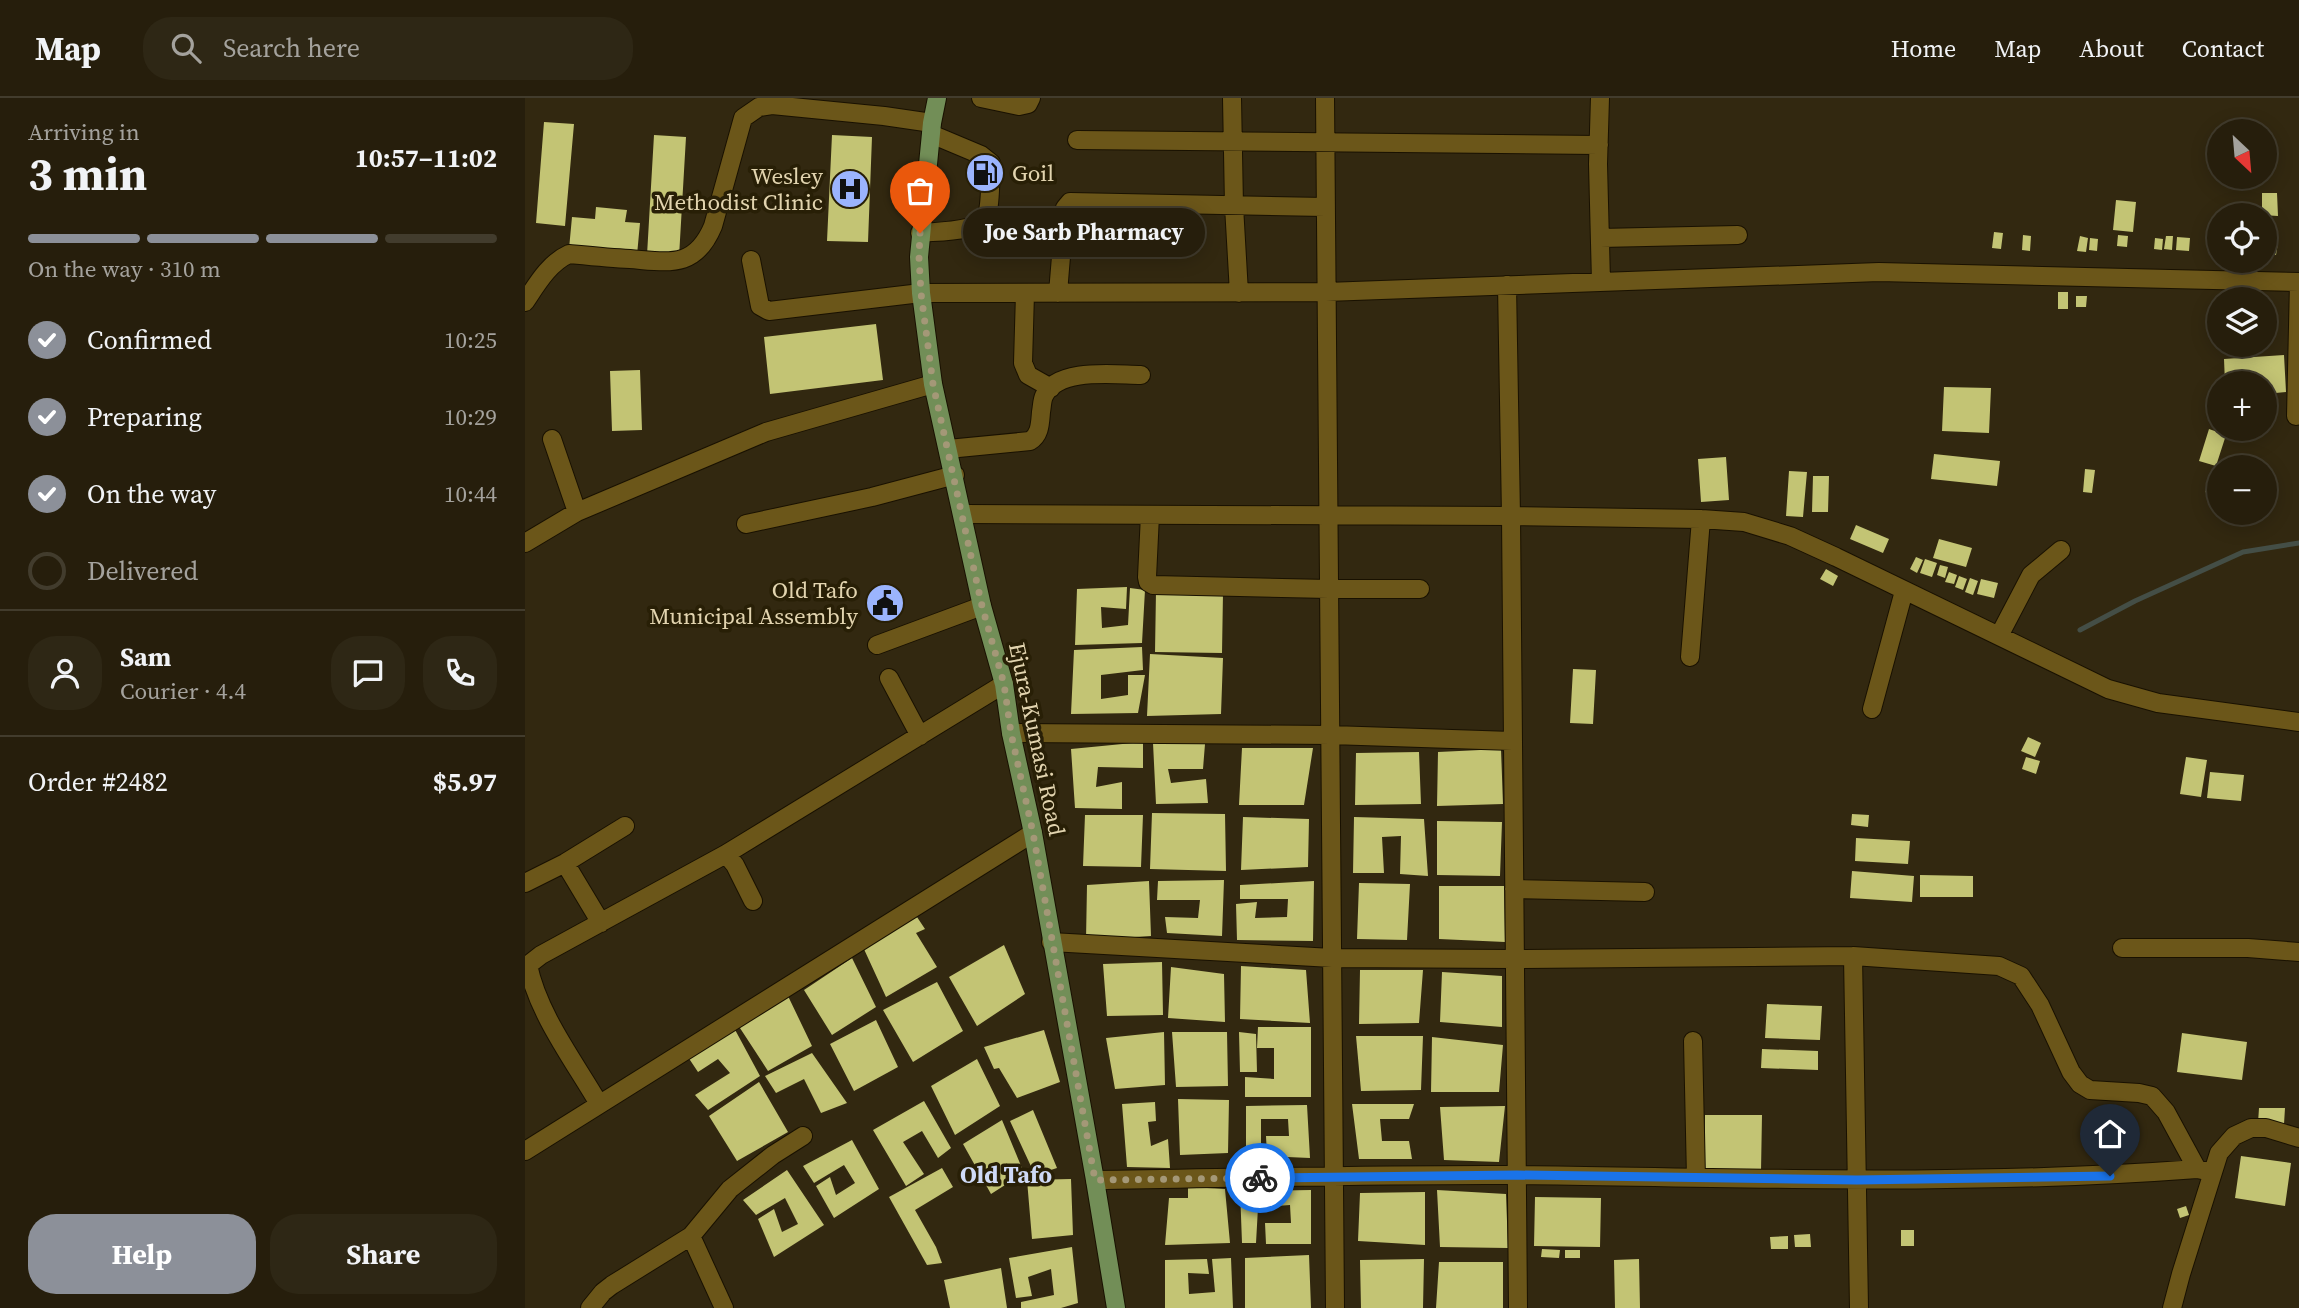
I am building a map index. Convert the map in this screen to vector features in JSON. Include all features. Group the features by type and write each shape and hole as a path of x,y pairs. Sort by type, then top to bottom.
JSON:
{"main road":[{"name":"Ejura-Kumasi Road","path":"937,98 919,257 933,384 964,514 982,606 1004,684 1011,733 1033,833 1116,1308"}],"street":[{"path":"981,98 1019,106 1028,104 1031,98"},
{"path":"1232,98 1239,293"},
{"path":"1325,98 1335,1308"},
{"path":"1600,98 1601,282"},
{"path":"525,302 558,259 569,254 671,263 688,257 706,242 713,226 743,118 759,107 819,104 932,129 991,163 987,214 981,223 968,228 920,233"},
{"path":"1077,141 1599,145"},
{"path":"1058,293 1065,208 1070,202 1325,207"},
{"path":"1600,238 1738,235"},
{"path":"751,260 760,306 769,311 921,293 1326,292 1879,272 2299,282 2295,416"},
{"path":"1507,285 1518,1308"},
{"path":"1025,293 1023,363 1028,374 1051,388"},
{"path":"949,449 1030,441 1036,437 1039,430 1044,397 1051,388 1078,375 1141,375"},
{"path":"525,542 577,512 766,432 933,384"},
{"path":"552,439 577,512"},
{"path":"745,524 872,497 955,475"},
{"path":"964,514 1511,516 1744,522 1790,536 2108,689 2158,703 2299,722"},
{"path":"1150,515 1147,577 1148,582 1153,585 1420,589"},
{"path":"1691,657 1701,519"},
{"path":"1999,636 2031,575 2061,550"},
{"path":"1872,709 1904,591"},
{"path":"877,645 982,606"},
{"path":"889,677 920,736"},
{"path":"599,1104 545,1012 532,986 526,962 726,854 1004,684"},
{"path":"1011,733 1331,735 1512,741"},
{"path":"525,883 565,863 625,826"},
{"path":"525,1151 1033,833"},
{"path":"726,854 735,865 753,901"},
{"path":"565,863 601,923"},
{"path":"1514,889 1645,892"},
{"path":"1051,942 1332,958 1853,956 1999,966 2021,976 2040,1005 2071,1072 2080,1084 2090,1090 2152,1096 2205,1170"},
{"path":"2122,948 2248,948 2299,952"},
{"path":"1853,956 1859,1308"},
{"path":"1693,1041 1696,1178"},
{"path":"2172,1308 2205,1170 2234,1136 2251,1128 2266,1128 2299,1138"},
{"path":"590,1308 612,1285 691,1236 730,1189 773,1155 803,1136"},
{"path":"1095,1180 1517,1175 1857,1180 2095,1177 2205,1170"},
{"path":"691,1236 724,1308"}],"building":[{"path":"544,122 574,124 565,226 536,223"},
{"path":"654,135 686,137 679,257 647,255"},
{"name":"Wesley Methodist Clinic","path":"832,135 872,137 868,242 827,241"},
{"path":"2262,193 2277,193 2278,216 2277,203 2262,203"},
{"path":"2116,200 2136,202 2133,232 2113,230"},
{"path":"596,207 627,210 625,222 640,223 637,255 569,249 572,217 595,219"},
{"path":"1994,232 2003,233 2001,249 1992,248"},
{"path":"2023,235 2031,236 2030,251 2022,250"},
{"path":"2118,235 2128,236 2127,247 2117,246"},
{"path":"2080,236 2088,238 2086,252 2077,251"},
{"path":"2166,236 2173,236 2172,250 2164,249"},
{"path":"2177,237 2190,238 2189,251 2176,250"},
{"path":"2090,238 2098,239 2097,251 2089,250"},
{"path":"2155,238 2163,239 2162,250 2154,249"},
{"path":"2058,292 2068,292 2068,309 2058,309"},
{"path":"2076,296 2087,296 2086,307 2076,307"},
{"path":"876,324 883,380 770,394 764,337"},
{"path":"2284,355 2286,392 2277,393 2277,371 2224,371 2224,359"},
{"path":"640,370 642,430 612,431 610,371"},
{"path":"1944,387 1991,388 1989,433 1942,431"},
{"path":"2207,435 2207,441 2224,441 2220,455 2207,455 2207,463 2199,461"},
{"path":"1934,454 2000,461 1997,486 1931,479"},
{"path":"1726,457 1729,500 1701,502 1698,459"},
{"path":"2085,469 2095,470 2092,493 2083,492"},
{"path":"1789,471 1807,472 1803,517 1786,516"},
{"path":"1813,476 1829,476 1828,512 1812,512"},
{"path":"1856,525 1889,539 1883,553 1850,539"},
{"path":"1939,539 1972,548 1966,567 1933,558"},
{"path":"1916,557 1923,560 1917,573 1910,569"},
{"path":"1925,559 1937,563 1932,577 1920,573"},
{"path":"1940,565 1948,567 1945,578 1937,575"},
{"path":"1826,569 1838,576 1833,586 1820,579"},
{"path":"1949,572 1957,575 1954,584 1945,582"},
{"path":"1959,576 1967,579 1963,590 1955,587"},
{"path":"1970,578 1978,581 1973,595 1965,592"},
{"path":"1981,579 1998,583 1994,598 1977,594"},
{"path":"1127,587 1126,609 1101,607 1102,628 1128,625 1130,588 1145,590 1142,643 1075,645 1077,589"},
{"path":"1156,591 1223,593 1222,653 1155,652"},
{"path":"1142,647 1143,670 1101,675 1101,699 1128,695 1128,675 1145,675 1138,713 1071,714 1074,650"},
{"path":"1150,654 1223,658 1221,714 1147,716"},
{"path":"1573,669 1596,670 1593,724 1570,723"},
{"path":"2028,737 2041,743 2035,757 2021,751"},
{"path":"1143,742 1143,768 1098,767 1096,787 1122,782 1122,809 1075,808 1071,749"},
{"path":"1153,743 1205,744 1203,769 1168,769 1171,783 1206,779 1208,803 1156,804"},
{"path":"1242,748 1313,748 1304,805 1239,805"},
{"path":"1501,749 1503,804 1437,806 1438,752"},
{"path":"1419,752 1421,804 1355,805 1356,753"},
{"path":"2026,757 2040,761 2036,774 2022,769"},
{"path":"2186,757 2207,760 2201,797 2180,794"},
{"path":"2210,772 2244,775 2241,801 2207,798"},
{"path":"1152,813 1225,814 1226,871 1150,869"},
{"path":"1852,814 1869,815 1868,827 1851,825"},
{"path":"1085,815 1143,815 1141,867 1083,866"},
{"path":"1243,817 1309,819 1308,867 1241,870"},
{"path":"1354,817 1424,819 1428,876 1400,874 1401,836 1382,837 1384,873 1353,873"},
{"path":"1437,821 1502,822 1500,876 1437,875"},
{"path":"1856,838 1910,841 1908,864 1855,861"},
{"path":"1852,871 1914,876 1912,902 1850,898"},
{"path":"1920,875 1973,876 1973,897 1920,897"},
{"path":"1224,880 1222,936 1167,933 1165,917 1198,918 1200,900 1157,900 1158,881"},
{"path":"1149,881 1151,936 1086,940 1087,885"},
{"path":"1314,881 1313,941 1237,940 1236,904 1257,902 1255,918 1287,917 1288,899 1240,899 1240,885"},
{"path":"1359,883 1410,884 1407,940 1357,939"},
{"path":"1439,886 1504,886 1505,942 1439,939"},
{"path":"917,917 925,929 916,933 937,967 886,997 863,947"},
{"path":"1004,945 1025,994 977,1026 949,977"},
{"path":"852,958 876,1007 832,1035 804,990"},
{"path":"1162,962 1163,1015 1107,1016 1103,964"},
{"path":"1241,966 1306,970 1310,1023 1240,1019"},
{"path":"1171,967 1224,974 1225,1022 1168,1018"},
{"path":"1360,970 1423,970 1419,1023 1359,1024"},
{"path":"1442,972 1502,976 1502,1027 1440,1022"},
{"path":"937,982 963,1031 913,1062 883,1010"},
{"path":"788,996 812,1046 768,1071 738,1025"},
{"path":"1767,1004 1822,1006 1820,1040 1765,1038"},
{"path":"876,1020 898,1067 854,1091 830,1044"},
{"path":"733,1026 760,1076 708,1110 695,1095 730,1073 718,1059 698,1072 688,1057"},
{"path":"1258,1027 1311,1027 1311,1097 1245,1097 1245,1077 1274,1079 1274,1048 1257,1048"},
{"path":"1044,1030 1060,1082 1017,1098 999,1068 994,1069 984,1047"},
{"path":"1164,1032 1165,1085 1115,1089 1106,1038"},
{"path":"1172,1032 1227,1032 1228,1086 1176,1087"},
{"path":"1239,1032 1256,1034 1257,1072 1240,1072"},
{"path":"2182,1033 2247,1042 2242,1080 2177,1072"},
{"path":"1356,1036 1423,1036 1421,1090 1361,1091"},
{"path":"1432,1037 1503,1045 1499,1092 1431,1092"},
{"path":"1762,1049 1818,1051 1818,1070 1761,1068"},
{"path":"812,1053 847,1103 821,1113 804,1079 776,1093 765,1076"},
{"path":"977,1059 1000,1106 955,1135 931,1086"},
{"path":"759,1082 788,1132 737,1161 709,1116"},
{"path":"1178,1099 1229,1100 1228,1153 1180,1155"},
{"path":"924,1101 951,1148 938,1158 922,1131 903,1142 924,1174 906,1186 873,1130"},
{"path":"1155,1102 1156,1121 1148,1122 1151,1146 1168,1139 1170,1168 1127,1167 1122,1104"},
{"path":"1352,1104 1414,1104 1409,1119 1380,1119 1382,1141 1409,1141 1412,1159 1359,1159"},
{"path":"1307,1105 1310,1158 1267,1156 1266,1136 1289,1136 1288,1119 1261,1119 1261,1164 1246,1163 1246,1106"},
{"path":"1505,1106 1499,1162 1444,1160 1440,1107"},
{"path":"2259,1108 2285,1108 2284,1124 2258,1123"},
{"path":"1033,1110 1057,1168 1035,1175 1010,1121"},
{"path":"1705,1115 1762,1115 1761,1171 1704,1171"},
{"path":"1002,1120 1024,1173 991,1194 963,1144"},
{"path":"852,1140 879,1189 834,1218 816,1186 830,1177 836,1195 855,1183 844,1165 814,1183 803,1166"},
{"path":"2241,1156 2291,1163 2285,1206 2235,1198"},
{"path":"942,1168 953,1187 915,1210 942,1263 927,1265 889,1197"},
{"path":"787,1170 824,1225 774,1257 758,1219 774,1209 782,1232 798,1224 785,1198 756,1215 743,1200"},
{"path":"1071,1179 1073,1235 1032,1239 1027,1180"},
{"path":"1188,1187 1225,1189 1230,1243 1165,1245 1169,1198 1188,1198"},
{"path":"1240,1189 1259,1190 1256,1243 1242,1243"},
{"path":"1311,1190 1311,1244 1266,1244 1265,1223 1291,1223 1290,1205 1262,1207 1262,1191"},
{"path":"1437,1190 1506,1194 1508,1248 1440,1247"},
{"path":"1425,1192 1425,1245 1358,1241 1360,1193"},
{"path":"1535,1197 1601,1198 1600,1247 1534,1246"},
{"path":"2186,1206 2189,1215 2180,1218 2177,1209"},
{"path":"1901,1230 1914,1230 1914,1246 1901,1246"},
{"path":"1810,1234 1811,1247 1795,1247 1794,1235"},
{"path":"1788,1236 1788,1249 1771,1249 1770,1237"},
{"path":"1072,1247 1078,1303 1061,1308 1021,1308 1021,1302 1054,1295 1051,1269 1028,1277 1032,1296 1016,1298 1009,1258"},
{"path":"1542,1249 1560,1250 1559,1258 1541,1257"},
{"path":"1565,1250 1580,1250 1580,1258 1565,1258"},
{"path":"1309,1255 1311,1308 1245,1308 1245,1258"},
{"path":"1231,1258 1233,1308 1165,1308 1165,1260 1207,1259 1209,1274 1188,1273 1189,1294 1215,1292 1212,1259"},
{"path":"1424,1259 1423,1308 1361,1308 1360,1260"},
{"path":"1639,1259 1640,1308 1615,1308 1614,1260"},
{"path":"1439,1262 1503,1262 1503,1308 1436,1308"},
{"path":"1001,1268 1007,1308 950,1308 944,1280"}],"waterway":[{"path":"2080,630 2135,601 2243,552 2299,543"}],"way so far":[{"path":"920,233 921,293 933,384 964,514 982,606 1004,684 1095,1180 1260,1178"}],"place":[{"name":"Goil","path":"985,173"},
{"name":"Wesley Methodist Clinic","path":"850,189"},
{"name":"Joe Sarb Pharmacy","path":"920,233"},
{"name":"Old Tafo Municipal Assembly","path":"885,603"}],"district":[{"name":"Old Tafo","path":"1006,1174"}],"route":[{"path":"1260,1178 1517,1175 1857,1180 2110,1176"}]}
